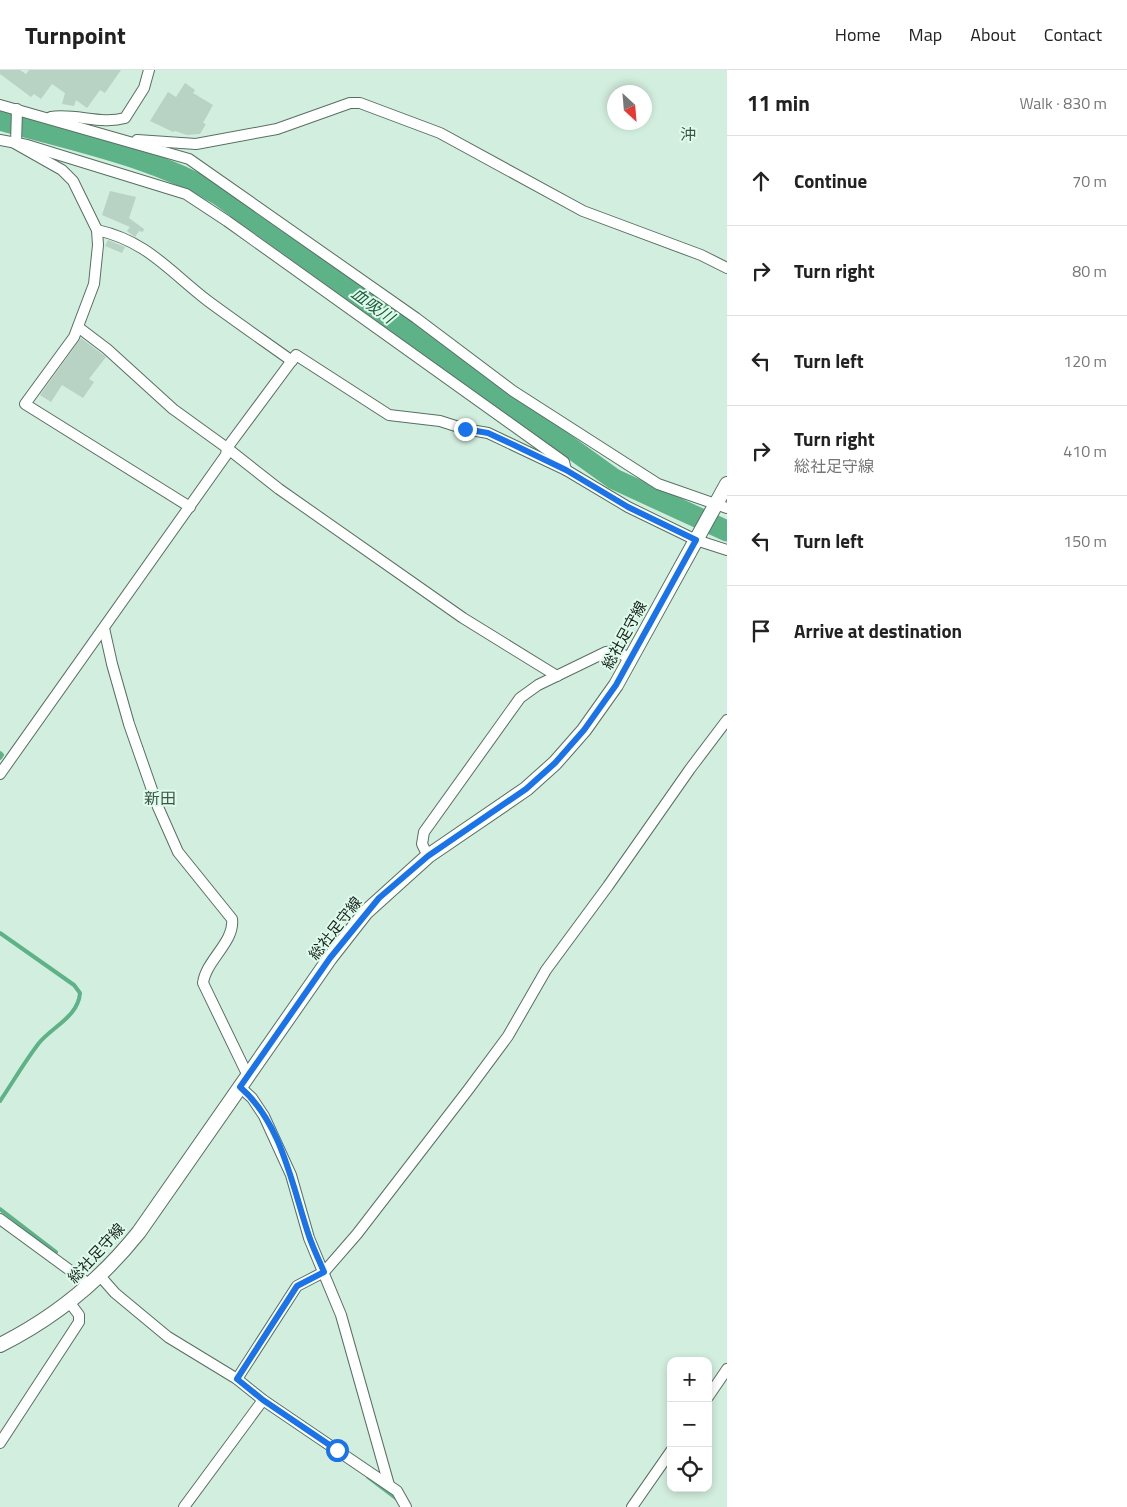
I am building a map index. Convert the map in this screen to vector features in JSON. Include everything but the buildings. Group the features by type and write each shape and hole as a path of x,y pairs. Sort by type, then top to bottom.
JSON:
{"main road":[{"name":"総社足守線","path":"0,1345 70,1302 95,1281 138,1232 355,925 379,898 428,856 496,811 555,763 584,730 616,685 629,658 698,537 719,507 727,484"}],"street":[{"path":"45,117 60,115 115,120 125,118 140,96 149,70"},
{"path":"126,141 196,144 277,130 350,102 360,103 440,133 583,211 701,255 727,268"},
{"path":"0,105 17,114 45,117 175,154 201,166 332,262 416,318 513,391 658,484 719,507"},
{"path":"16,142 17,114"},
{"path":"0,140 27,145 186,194 227,221 564,462 566,470"},
{"path":"16,142 62,170 76,187 97,230 94,284 74,337 25,404 190,507"},
{"path":"97,230 121,235 140,246 208,300 292,361"},
{"path":"78,327 107,349 173,409 279,489 471,623 557,676"},
{"path":"0,774 190,507 226,455 227,448 296,355 389,415 440,421 465,429 488,433 566,470 628,507 727,550"},
{"path":"104,628 129,724 158,807 178,852 232,919 231,931 207,970 204,983 244,1082 264,1116 291,1174 309,1238 341,1315 389,1486"},
{"path":"428,856 422,844 424,832 520,698 538,686 606,652 616,651 629,658"},
{"path":"237,1379 297,1286 324,1272 357,1234 508,1036 546,970 608,886 690,768 727,720"},
{"path":"0,1219 115,1293 168,1337 237,1379 262,1403 397,1491 406,1507"},
{"path":"0,1443 79,1322 79,1315 70,1302"},
{"path":"712,1391 727,1369"},
{"path":"184,1507 262,1403"},
{"path":"632,1507 667,1457"}],"waterway":[{"name":"血吸川","path":"0,120 140,160 193,181 219,195 614,479 727,531"},
{"path":"0,753 2,755 0,758"},
{"path":"0,933 74,985 80,993 75,1009 39,1043 0,1101"},
{"path":"0,1209 56,1252"},
{"path":"368,1477 397,1499"}],"district":[{"name":"沖","path":"688,134"},
{"name":"新田","path":"160,798"}],"route":[{"path":"337,1450 263,1400 237,1379 297,1286 324,1272 309,1238 291,1174 264,1116 252,1098 240,1087 330,958 355,925 379,898 428,856 526,789 555,763 584,730 616,685 629,658 696,540 628,507 566,470 514,445 488,433 465,429"}]}
